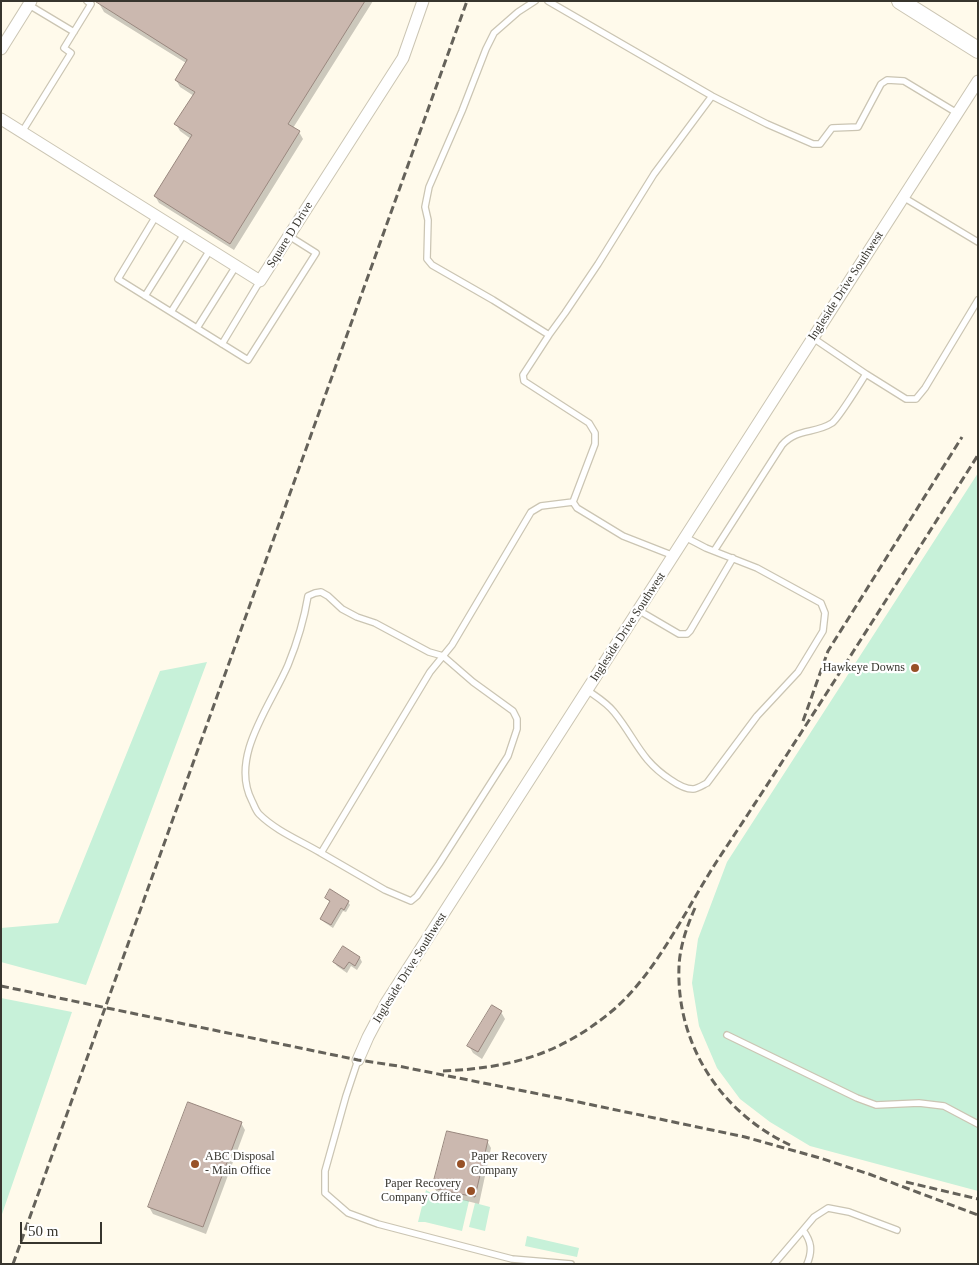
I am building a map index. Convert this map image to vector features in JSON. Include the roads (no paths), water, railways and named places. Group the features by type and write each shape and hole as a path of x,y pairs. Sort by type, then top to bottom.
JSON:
{"main road":[{"path":"900,1 978,50"}],"street":[{"name":"Square D Drive","path":"1,119 260,281 403,58 423,1"},
{"path":"1,49 30,3"},
{"name":"Ingleside Drive Southwest","path":"358,1060 386,1003 978,81"}],"lane":[{"path":"22,132 71,53 64,48 91,4 87,1"},
{"path":"535,1 518,12 494,33 486,49 462,111 429,186 425,207 428,220 426,245 427,260 432,265 549,335"},
{"path":"548,1 712,96 767,124 813,144 820,144 832,128 858,127 881,84 887,80 904,81 957,113"},
{"path":"30,3 74,32"},
{"path":"572,502 595,444 595,433 588,423 524,381 523,375 598,264 654,174 712,96"},
{"path":"903,197 978,242"},
{"path":"156,216 118,279 248,360 316,253 289,236"},
{"path":"145,296 184,234"},
{"path":"171,312 210,250"},
{"path":"197,328 236,266"},
{"path":"222,344 260,281"},
{"path":"813,338 906,399 916,399 925,388 978,300"},
{"path":"714,551 782,445 789,437 803,431 816,430 834,422 866,374"},
{"path":"572,502 577,508 623,536 674,556"},
{"path":"321,853 430,672 452,645 531,512 541,506 572,502"},
{"path":"587,690 602,700 613,711 627,730 638,750 655,770 684,788 695,789 707,783 757,716 798,672 823,631 825,614 821,603 756,568 685,537"},
{"path":"638,610 679,634 687,634 734,558"},
{"path":"321,592 342,609 357,617 375,623 428,652 443,656 473,682 513,711 517,719 508,756 417,896 411,900 385,890 321,853 270,824 258,813 248,795 244,776 246,758 261,718 287,668 299,637 308,596 321,592"},
{"path":"727,1035 857,1098 876,1105 919,1103 944,1106 978,1124"},
{"name":"Ingleside Drive Southwest","path":"358,1060 324,1171 325,1193 348,1213 378,1224 512,1259 571,1264"},
{"path":"774,1264 814,1216 828,1208 849,1212 896,1230"},
{"path":"803,1230 811,1245 807,1264"}],"railway":[{"path":"13,1264 467,1"},
{"path":"803,721 828,651 962,437"},
{"path":"443,1071 490,1067 553,1049 573,1039 612,1011 643,979 978,455"},
{"path":"695,908 684,936 679,966 680,995 685,1022 694,1048 707,1072 723,1094 743,1114 765,1131 790,1145"},
{"path":"1,986 358,1060 398,1066 564,1099 745,1137 869,1174 978,1215"},
{"path":"906,1182 978,1199"}],"place":[{"name":"Hawkeye Downs","path":"915,668"},
{"name":"ABC Disposal - Main Office","path":"195,1164"},
{"name":"Paper Recovery Company","path":"461,1164"},
{"name":"Paper Recovery Company Office","path":"471,1191"}]}
